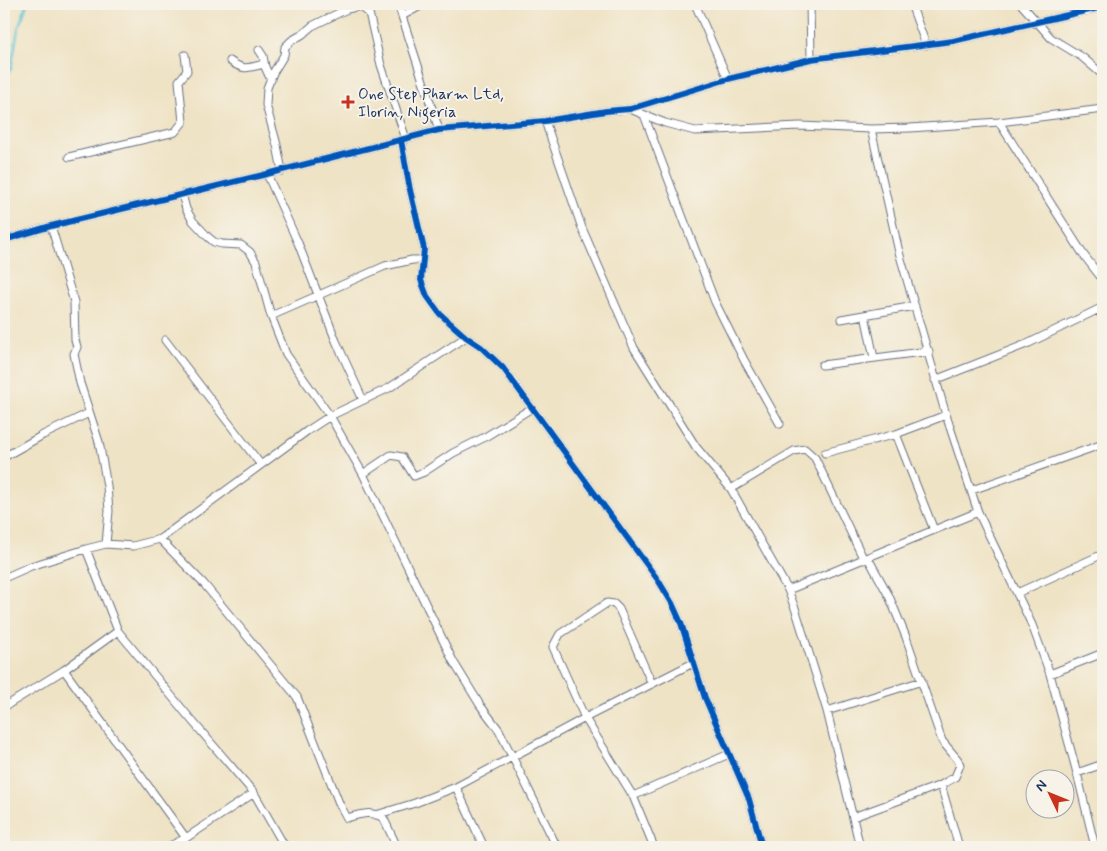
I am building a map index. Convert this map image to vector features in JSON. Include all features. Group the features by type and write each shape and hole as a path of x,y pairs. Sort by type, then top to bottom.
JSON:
{"street":[{"path":"398,4 439,130"},
{"path":"402,16 424,4"},
{"path":"694,4 728,80"},
{"path":"810,4 811,59"},
{"path":"911,4 926,45"},
{"path":"1022,4 1051,38 1082,57 1103,75"},
{"path":"282,171 277,144 266,105 267,88 280,63 285,46 312,26 347,9 360,6 369,12 381,65 403,139 410,190 424,248 421,280 427,296 440,314 466,337 481,346 503,368 658,580 681,624 705,698 749,799 762,847"},
{"path":"4,240 52,226 282,171 439,130 545,121 606,110 630,109 728,80 811,59 953,41 1103,7"},
{"path":"260,50 264,56 264,64 271,80"},
{"path":"69,157 175,132 180,128 183,122 179,81 187,71 185,55"},
{"path":"230,61 239,68 245,69 264,64"},
{"path":"630,109 681,128 695,131 800,126 871,129 999,122 1103,109"},
{"path":"644,115 715,302 744,360 780,424"},
{"path":"545,121 582,228 634,348 696,447 731,489 788,590 827,712 860,847"},
{"path":"999,122 1083,254 1103,280"},
{"path":"871,129 899,252 929,351 935,380 978,512 1032,625 1050,674 1095,847"},
{"path":"267,174 298,243 317,295 363,400"},
{"path":"182,194 186,209 193,221 208,237 214,242 222,244 241,245 250,252 256,262 271,316 286,354 330,416 363,474 453,661 480,705 499,730 557,847"},
{"path":"52,226 74,302 77,348 74,354 89,413 99,442 107,486 109,511 106,544"},
{"path":"271,316 385,266 412,260 423,260"},
{"path":"840,320 915,306"},
{"path":"935,380 1029,343 1101,309 1103,318"},
{"path":"865,315 874,358"},
{"path":"4,578 31,566 86,548 106,544 133,546 160,539 330,416 389,388 466,337"},
{"path":"165,340 261,465"},
{"path":"822,365 929,351"},
{"path":"363,474 391,455 402,457 414,476 485,437 532,408"},
{"path":"4,457 43,435 89,413"},
{"path":"825,453 896,434 946,414"},
{"path":"896,434 934,530"},
{"path":"972,490 1103,444"},
{"path":"731,489 794,451 805,449 815,458 866,559 889,596 922,681 942,742 958,760 960,765 954,777 941,785 853,817"},
{"path":"788,590 978,512"},
{"path":"160,539 204,584 297,697 339,803 347,818 363,813 376,815 384,819 396,847"},
{"path":"86,548 118,631 254,793 285,847"},
{"path":"1017,593 1103,554"},
{"path":"652,684 619,609 614,604 607,603 560,634 553,646 585,718 633,796 654,847"},
{"path":"4,707 64,670 118,631"},
{"path":"1050,674 1103,653"},
{"path":"376,815 456,787 585,718 694,663"},
{"path":"64,670 186,838"},
{"path":"827,712 922,681"},
{"path":"633,796 730,754"},
{"path":"1077,773 1103,764"},
{"path":"941,785 959,847"},
{"path":"456,787 484,847"},
{"path":"168,847 186,838 254,793"}],"waterway":[{"path":"4,78 11,69 18,29 27,4"}],"cycle path":[{"path":"4,240 51,226 439,130 545,121 630,109 728,79 811,59 953,41 1103,7"},
{"path":"401,140 410,190 424,249 421,280 427,296 440,314 466,337 481,347 503,368 658,580 672,603 681,623 705,698 749,799 762,847"}],"place":[{"name":"One Step Pharm Ltd, Ilorin, Nigeria","path":"348,102"}]}
